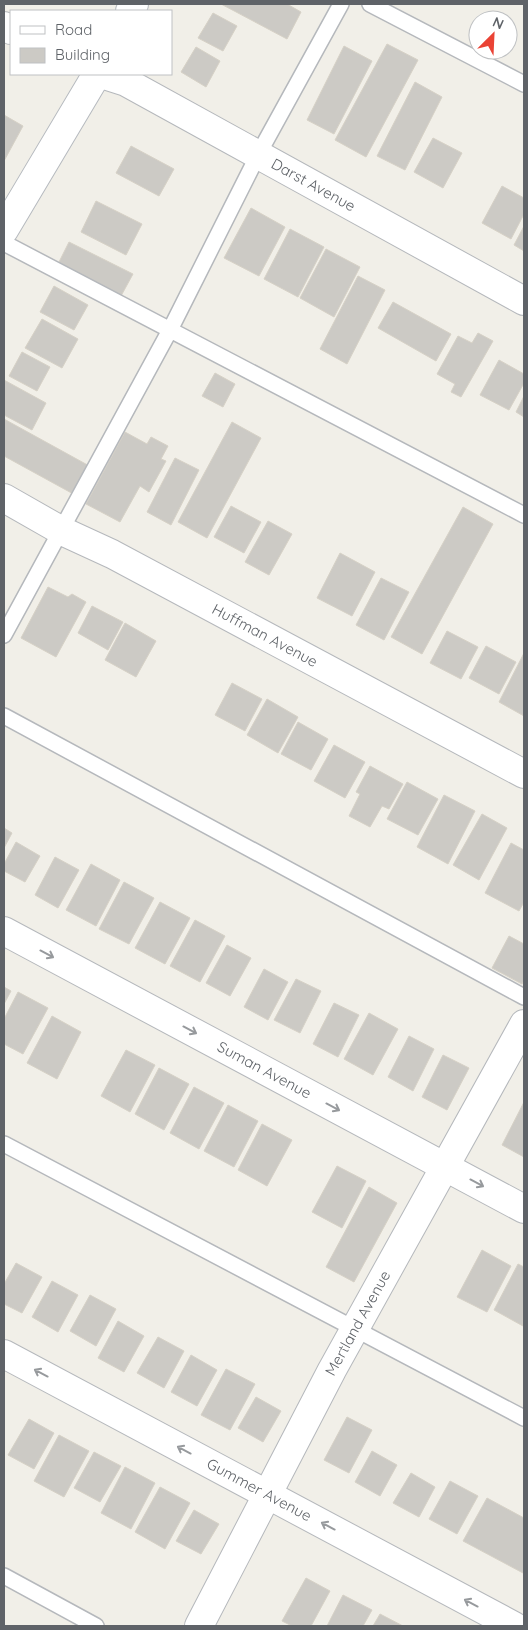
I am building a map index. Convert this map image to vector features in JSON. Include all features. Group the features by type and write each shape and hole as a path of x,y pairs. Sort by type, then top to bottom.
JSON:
{"street":[{"path":"4,230 96,75"},
{"name":"Darst Avenue","path":"104,75 126,82 524,301"},
{"name":"Huffman Avenue","path":"4,498 62,531 120,558 524,774"},
{"name":"Suman Avenue","path":"4,931 524,1209"},
{"name":"Mertland Avenue","path":"200,1626 332,1370 524,1024"},
{"name":"Gummer Avenue","path":"4,1354 514,1626"}],"lane":[{"path":"4,635 170,330 258,155 341,4"},
{"path":"370,4 524,84"},
{"path":"4,242 524,515"},
{"path":"4,716 524,997"},
{"path":"4,1144 524,1418"},
{"path":"4,1576 96,1626"}],"building":[{"path":"221,4 287,4 301,12 287,39"},
{"path":"213,13 237,26 223,51 198,38"},
{"path":"387,44 418,60 366,157 335,140"},
{"path":"344,46 372,61 334,134 307,120"},
{"path":"196,47 220,61 206,87 181,72"},
{"path":"415,82 442,97 405,170 377,156"},
{"path":"4,115 23,126 4,161"},
{"path":"433,138 462,153 443,188 414,172"},
{"path":"131,146 174,169 159,196 116,173"},
{"path":"502,186 524,198 524,214 511,239 482,223"},
{"path":"96,201 142,224 126,255 81,232"},
{"path":"251,208 285,227 259,276 224,258"},
{"path":"524,226 524,251 514,245"},
{"path":"290,229 324,247 298,297 264,279"},
{"path":"69,242 133,274 121,296 58,264"},
{"path":"326,249 360,267 334,317 300,298"},
{"path":"358,276 385,290 347,364 320,349"},
{"path":"54,286 88,305 74,330 40,312"},
{"path":"393,302 451,334 436,361 378,328"},
{"path":"42,319 78,339 62,368 25,348"},
{"path":"478,333 493,341 461,397 451,392 455,384 437,374 458,336 472,343"},
{"path":"22,352 50,367 37,391 9,376"},
{"path":"499,360 524,374 524,383 509,410 480,395"},
{"path":"215,373 235,384 223,407 202,396"},
{"path":"4,380 46,403 32,430 4,415"},
{"path":"524,396 524,417 516,412"},
{"path":"4,419 93,468 77,496 4,456"},
{"path":"232,422 261,438 207,538 178,522"},
{"path":"125,432 147,444 151,437 168,446 161,459 166,461 149,492 140,486 120,522 86,504"},
{"path":"175,458 199,470 171,525 147,512"},
{"path":"231,506 261,522 244,553 214,537"},
{"path":"463,507 493,524 422,654 391,637"},
{"path":"268,521 292,534 269,575 245,562"},
{"path":"340,553 375,572 352,616 317,598"},
{"path":"381,578 409,592 384,640 356,625"},
{"path":"48,587 68,597 72,594 86,602 56,657 21,638"},
{"path":"92,606 123,622 108,650 78,633"},
{"path":"125,623 156,641 136,677 105,660"},
{"path":"447,631 478,647 461,679 430,663"},
{"path":"486,646 516,662 499,694 469,678"},
{"path":"524,653 524,716 499,702"},
{"path":"232,683 262,699 245,731 215,715"},
{"path":"267,699 298,717 278,753 247,735"},
{"path":"298,722 328,739 311,770 281,754"},
{"path":"334,745 365,762 345,798 314,781"},
{"path":"370,766 403,784 389,809 382,806 370,827 349,816 360,794 356,792"},
{"path":"407,782 438,799 418,835 387,819"},
{"path":"444,795 475,811 448,864 417,847"},
{"path":"482,814 507,828 479,880 453,865"},
{"path":"4,828 12,833 4,848"},
{"path":"16,842 40,856 25,882 4,871 4,864"},
{"path":"511,843 524,850 524,902 519,911 485,893"},
{"path":"55,857 79,870 58,908 35,895"},
{"path":"91,864 120,880 96,926 66,910"},
{"path":"124,882 154,898 129,944 99,929"},
{"path":"160,902 190,918 165,964 135,948"},
{"path":"195,920 225,936 200,982 170,966"},
{"path":"509,936 524,944 524,980 522,984 492,968"},
{"path":"227,945 251,958 230,996 206,983"},
{"path":"264,969 288,982 268,1020 244,1007"},
{"path":"296,979 321,991 300,1033 274,1020"},
{"path":"4,987 11,991 4,1004"},
{"path":"18,992 48,1008 23,1054 4,1044 4,1019"},
{"path":"334,1003 359,1015 338,1057 313,1044"},
{"path":"369,1013 398,1029 373,1075 344,1059"},
{"path":"52,1016 81,1032 57,1079 27,1063"},
{"path":"409,1036 434,1049 413,1091 388,1077"},
{"path":"126,1050 155,1065 130,1112 101,1096"},
{"path":"443,1055 469,1068 447,1110 422,1097"},
{"path":"159,1068 189,1084 164,1130 135,1114"},
{"path":"194,1087 224,1103 199,1149 170,1133"},
{"path":"524,1102 524,1157 502,1145"},
{"path":"228,1105 258,1121 234,1167 204,1151"},
{"path":"262,1124 292,1140 267,1186 238,1170"},
{"path":"337,1166 366,1181 342,1228 312,1212"},
{"path":"369,1187 397,1203 354,1282 326,1267"},
{"path":"482,1250 511,1266 487,1312 457,1297"},
{"path":"16,1263 42,1277 22,1313 4,1304 4,1284"},
{"path":"518,1264 524,1267 523,1326 494,1310"},
{"path":"52,1281 78,1295 58,1332 32,1317"},
{"path":"90,1295 116,1309 96,1346 70,1331"},
{"path":"118,1321 144,1336 124,1372 98,1358"},
{"path":"158,1337 184,1351 164,1388 137,1373"},
{"path":"191,1355 217,1370 197,1406 171,1392"},
{"path":"226,1369 255,1384 230,1430 201,1415"},
{"path":"256,1397 281,1411 263,1442 238,1428"},
{"path":"347,1417 372,1430 349,1473 324,1460"},
{"path":"29,1419 54,1433 34,1469 8,1455"},
{"path":"59,1435 89,1451 64,1497 34,1481"},
{"path":"372,1451 397,1465 380,1496 355,1482"},
{"path":"94,1452 121,1466 100,1502 74,1488"},
{"path":"125,1467 155,1483 131,1529 101,1513"},
{"path":"411,1473 435,1487 419,1517 393,1503"},
{"path":"450,1481 478,1496 457,1534 429,1519"},
{"path":"160,1487 190,1503 165,1549 135,1532"},
{"path":"487,1498 524,1518 523,1573 463,1541"},
{"path":"194,1510 219,1524 201,1554 176,1541"},
{"path":"306,1578 330,1591 311,1626 292,1626 282,1621"},
{"path":"343,1595 372,1610 363,1626 327,1626"},
{"path":"380,1614 403,1626 373,1626"}]}
